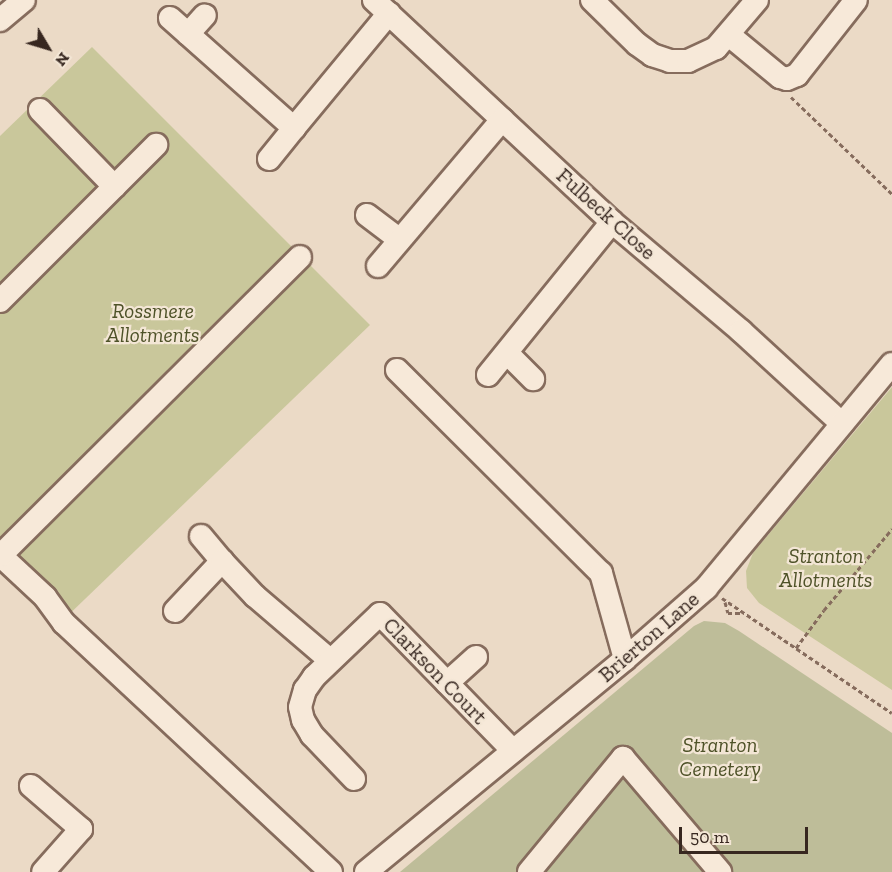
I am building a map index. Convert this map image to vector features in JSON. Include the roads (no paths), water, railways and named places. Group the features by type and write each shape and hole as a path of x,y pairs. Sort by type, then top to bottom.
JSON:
{"street":[{"path":"0,20 24,0"},
{"path":"592,0 637,44 652,55 670,61 688,61 707,54 729,35 757,0"},
{"path":"729,35 780,77 787,79 797,75 856,0"},
{"path":"269,159 382,7"},
{"name":"Fulbeck Close","path":"382,7 612,222 748,338 842,424"},
{"path":"188,34 206,15"},
{"path":"170,18 294,128"},
{"path":"40,110 115,186"},
{"path":"378,266 502,120"},
{"path":"0,301 156,145"},
{"path":"367,215 400,240"},
{"path":"488,375 612,222"},
{"path":"300,257 0,555 45,597 64,623 331,872"},
{"path":"507,353 533,380"},
{"name":"Brierton Lane","path":"366,872 626,659 715,594 842,424 892,363"},
{"path":"397,370 602,573 626,659"},
{"path":"201,536 255,596 330,660"},
{"path":"175,611 222,561"},
{"name":"Clarkson Court","path":"354,779 312,735 303,720 300,707 305,690 330,660 380,614 513,751"},
{"path":"447,683 476,657"},
{"path":"529,872 623,758 720,872"},
{"path":"31,786 81,829 43,872"}],"park label":[{"name":"Rossmere Allotments","path":"153,323"},
{"name":"Stranton Allotments","path":"826,568"},
{"name":"Stranton Cemetery","path":"720,757"}]}
